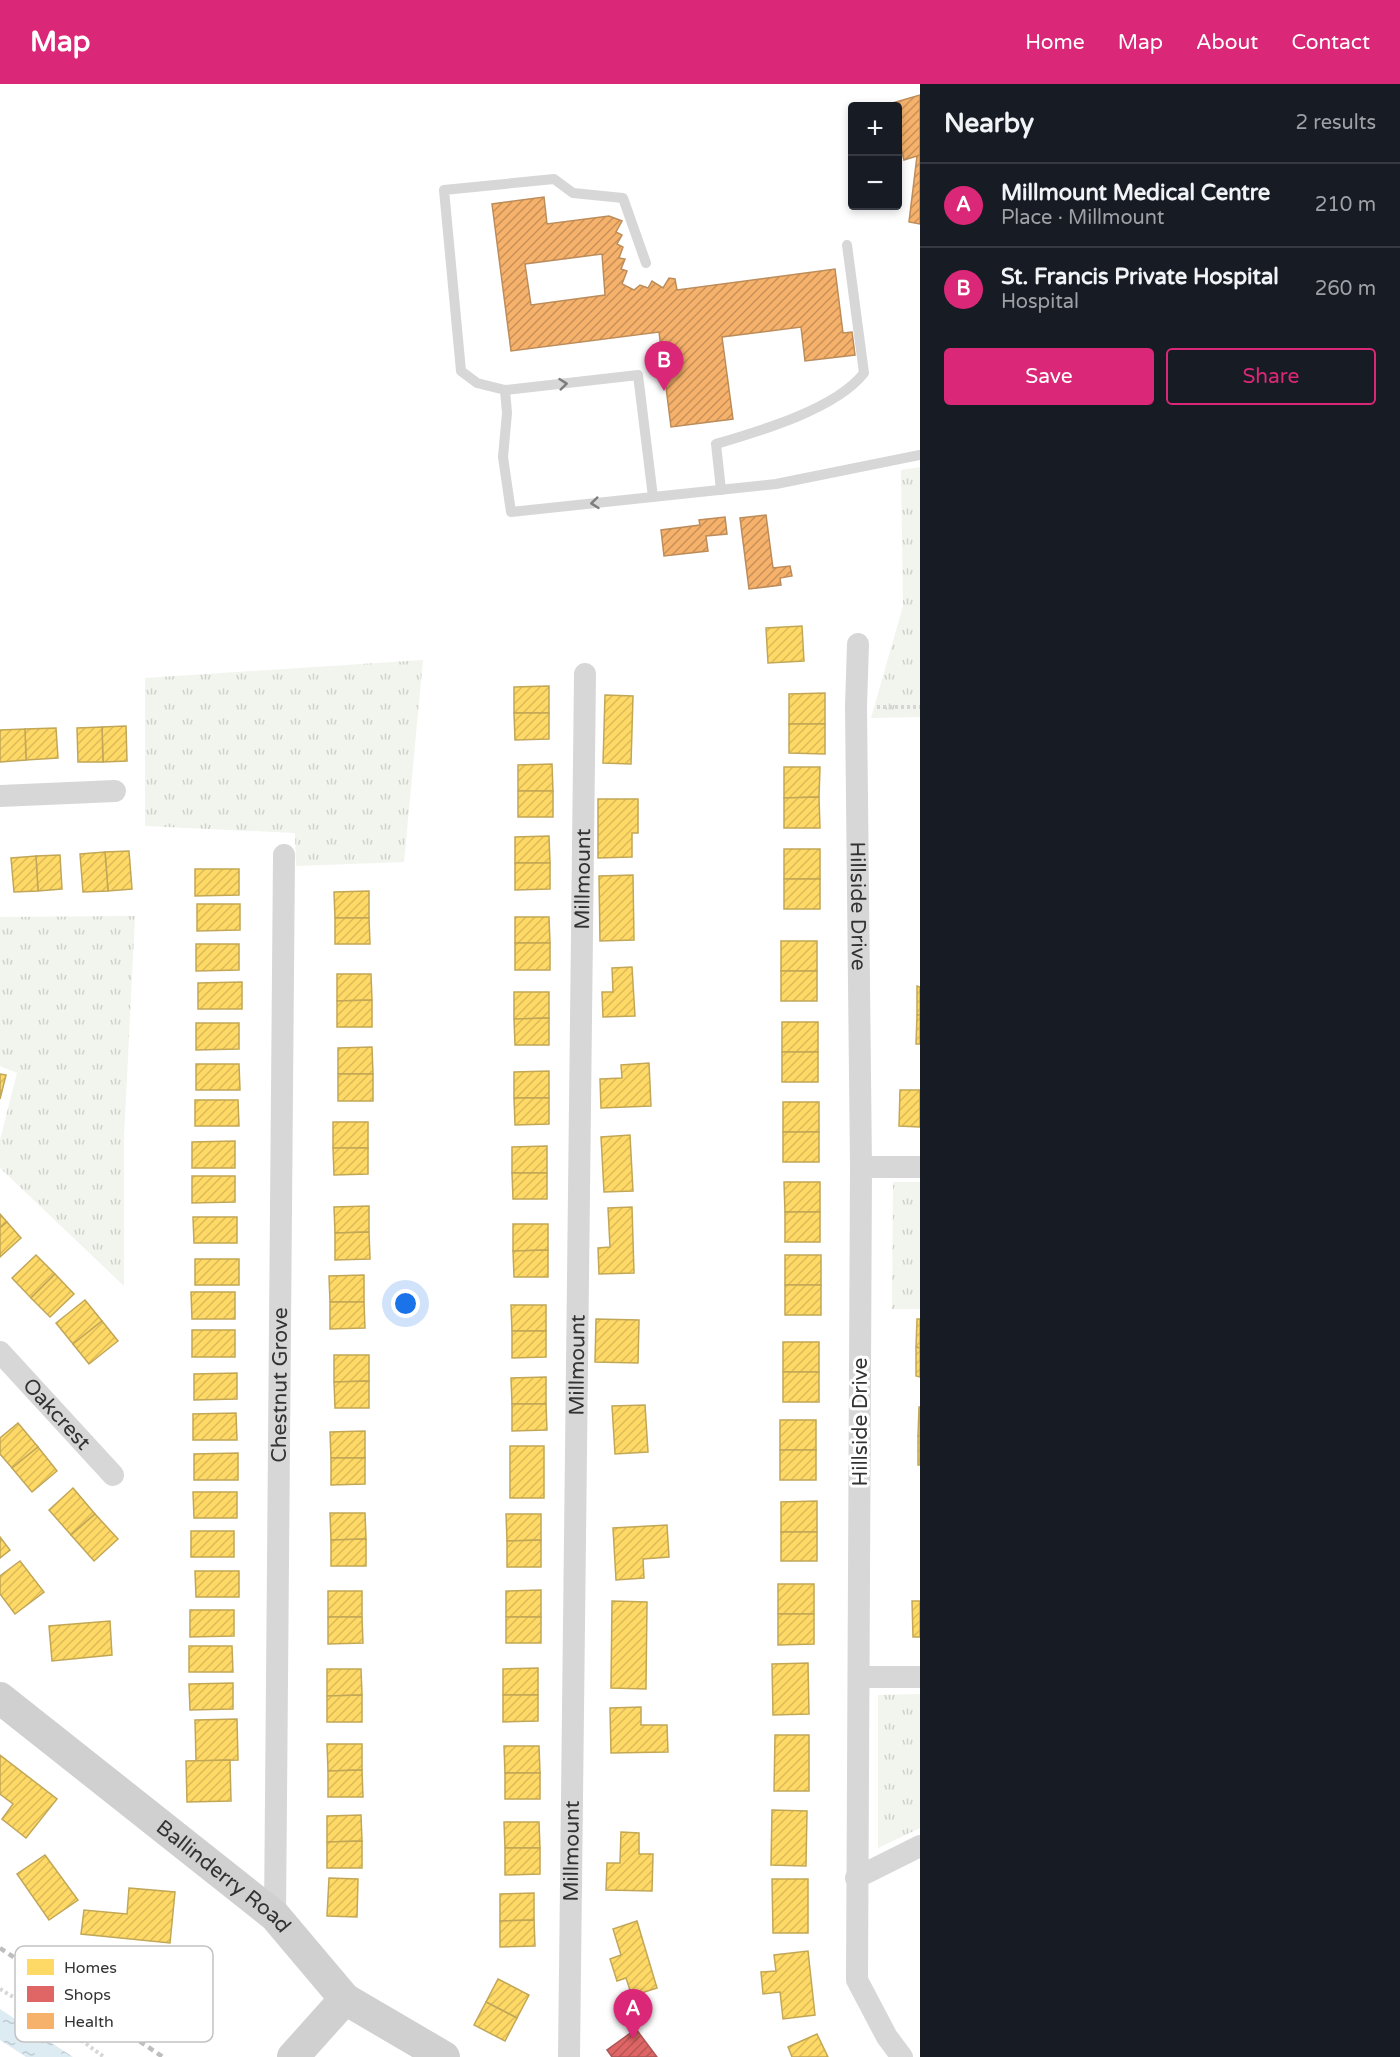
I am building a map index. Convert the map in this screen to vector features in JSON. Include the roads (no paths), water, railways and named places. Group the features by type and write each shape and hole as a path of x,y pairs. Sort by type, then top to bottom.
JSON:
{"street":[{"name":"Hillside Drive","path":"858,644 856,706 861,1167 857,1980 887,2037 902,2057"},
{"name":"Millmount","path":"569,2057 585,674"},
{"path":"0,796 115,791"},
{"name":"Chestnut Grove","path":"275,1916 284,855"},
{"path":"861,1167 920,1167"},
{"name":"Oakcrest","path":"0,1352 113,1475"},
{"path":"860,1677 920,1677"},
{"name":"Ballinderry Road","path":"0,1698 275,1916 345,1999 444,2057"},
{"path":"856,1878 920,1846"},
{"path":"293,2057 345,1999"}],"lane":[{"path":"646,263 623,198 573,193 554,179 444,190 461,370 477,383 505,390 638,375 653,497"},
{"path":"721,490 716,444 764,429 828,402 856,384 864,372 848,245"},
{"path":"505,390 507,413 503,457 511,512 776,483 920,455"}],"water":[{"path":"0,2009 15,2019 15,2042 50,2042 73,2057 26,2057 0,2040"}],"railway":[{"path":"0,1948 15,1958"},
{"path":"141,2042 163,2057"}],"place":[{"name":"St. Francis Private Hospital","path":"664,391"},
{"name":"Millmount Medical Centre","path":"633,2039"}]}
